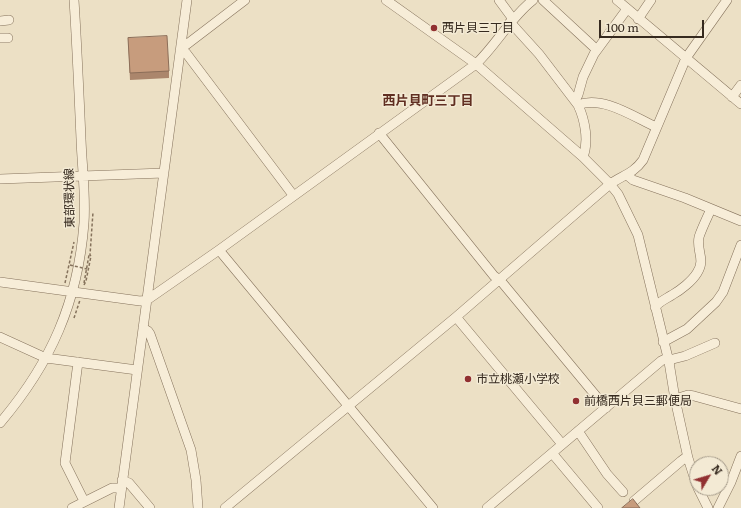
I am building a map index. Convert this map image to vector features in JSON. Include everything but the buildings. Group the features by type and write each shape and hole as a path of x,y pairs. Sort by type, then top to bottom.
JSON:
{"street":[{"name":"東部環状線","path":"0,422 29,386 46,358 64,319 73,291 80,258 84,223 74,0"},
{"path":"119,508 187,0"},
{"path":"180,49 245,0"},
{"path":"386,0 476,64 583,157 618,194 638,235 668,362 689,461"},
{"path":"499,0 512,20 577,103 582,114 586,132 586,147 583,157"},
{"path":"0,282 146,300 218,250 476,64 512,20 533,0"},
{"path":"543,0 597,50"},
{"path":"617,0 741,104"},
{"path":"638,19 650,0"},
{"path":"225,508 500,280 610,184 627,175 638,166 643,160 686,58 727,0"},
{"path":"577,103 586,71 597,50 627,9"},
{"path":"180,49 186,53 293,195"},
{"path":"732,96 741,85"},
{"path":"577,103 604,103 656,127"},
{"path":"379,133 494,276 500,280 606,408"},
{"path":"0,179 164,173"},
{"path":"627,175 633,180 741,221"},
{"path":"655,307 660,301 674,294 686,284 699,270 702,260 698,246 699,237 711,209"},
{"path":"663,342 687,329 716,302 722,292 741,245"},
{"path":"218,250 433,508"},
{"path":"456,317 562,444"},
{"path":"143,328 150,334 188,442 196,480 198,508"},
{"path":"0,337 46,358 137,370"},
{"path":"668,362 715,343"},
{"path":"487,508 661,361 665,359 668,362"},
{"path":"78,362 65,463 84,501"},
{"path":"675,399 688,395 741,409"},
{"path":"578,431 607,474 623,492"},
{"path":"552,453 598,508"},
{"path":"718,508 731,482 741,456"},
{"path":"634,501 681,461 688,458"},
{"path":"72,508 112,488 129,483 150,508"},
{"path":"702,496 708,508"}],"path":[{"path":"83,289 90,254 93,212"},
{"path":"64,287 74,236"},
{"path":"84,283 86,281 91,256 90,254"},
{"path":"70,265 87,269"},
{"path":"74,318 81,297"}],"place":[{"name":"西片貝三丁目","path":"434,28"},
{"name":"市立桃瀬小学校","path":"468,379"},
{"name":"前橋西片貝三郵便局","path":"576,401"}],"district":[{"name":"西片貝町三丁目","path":"428,101"}]}
